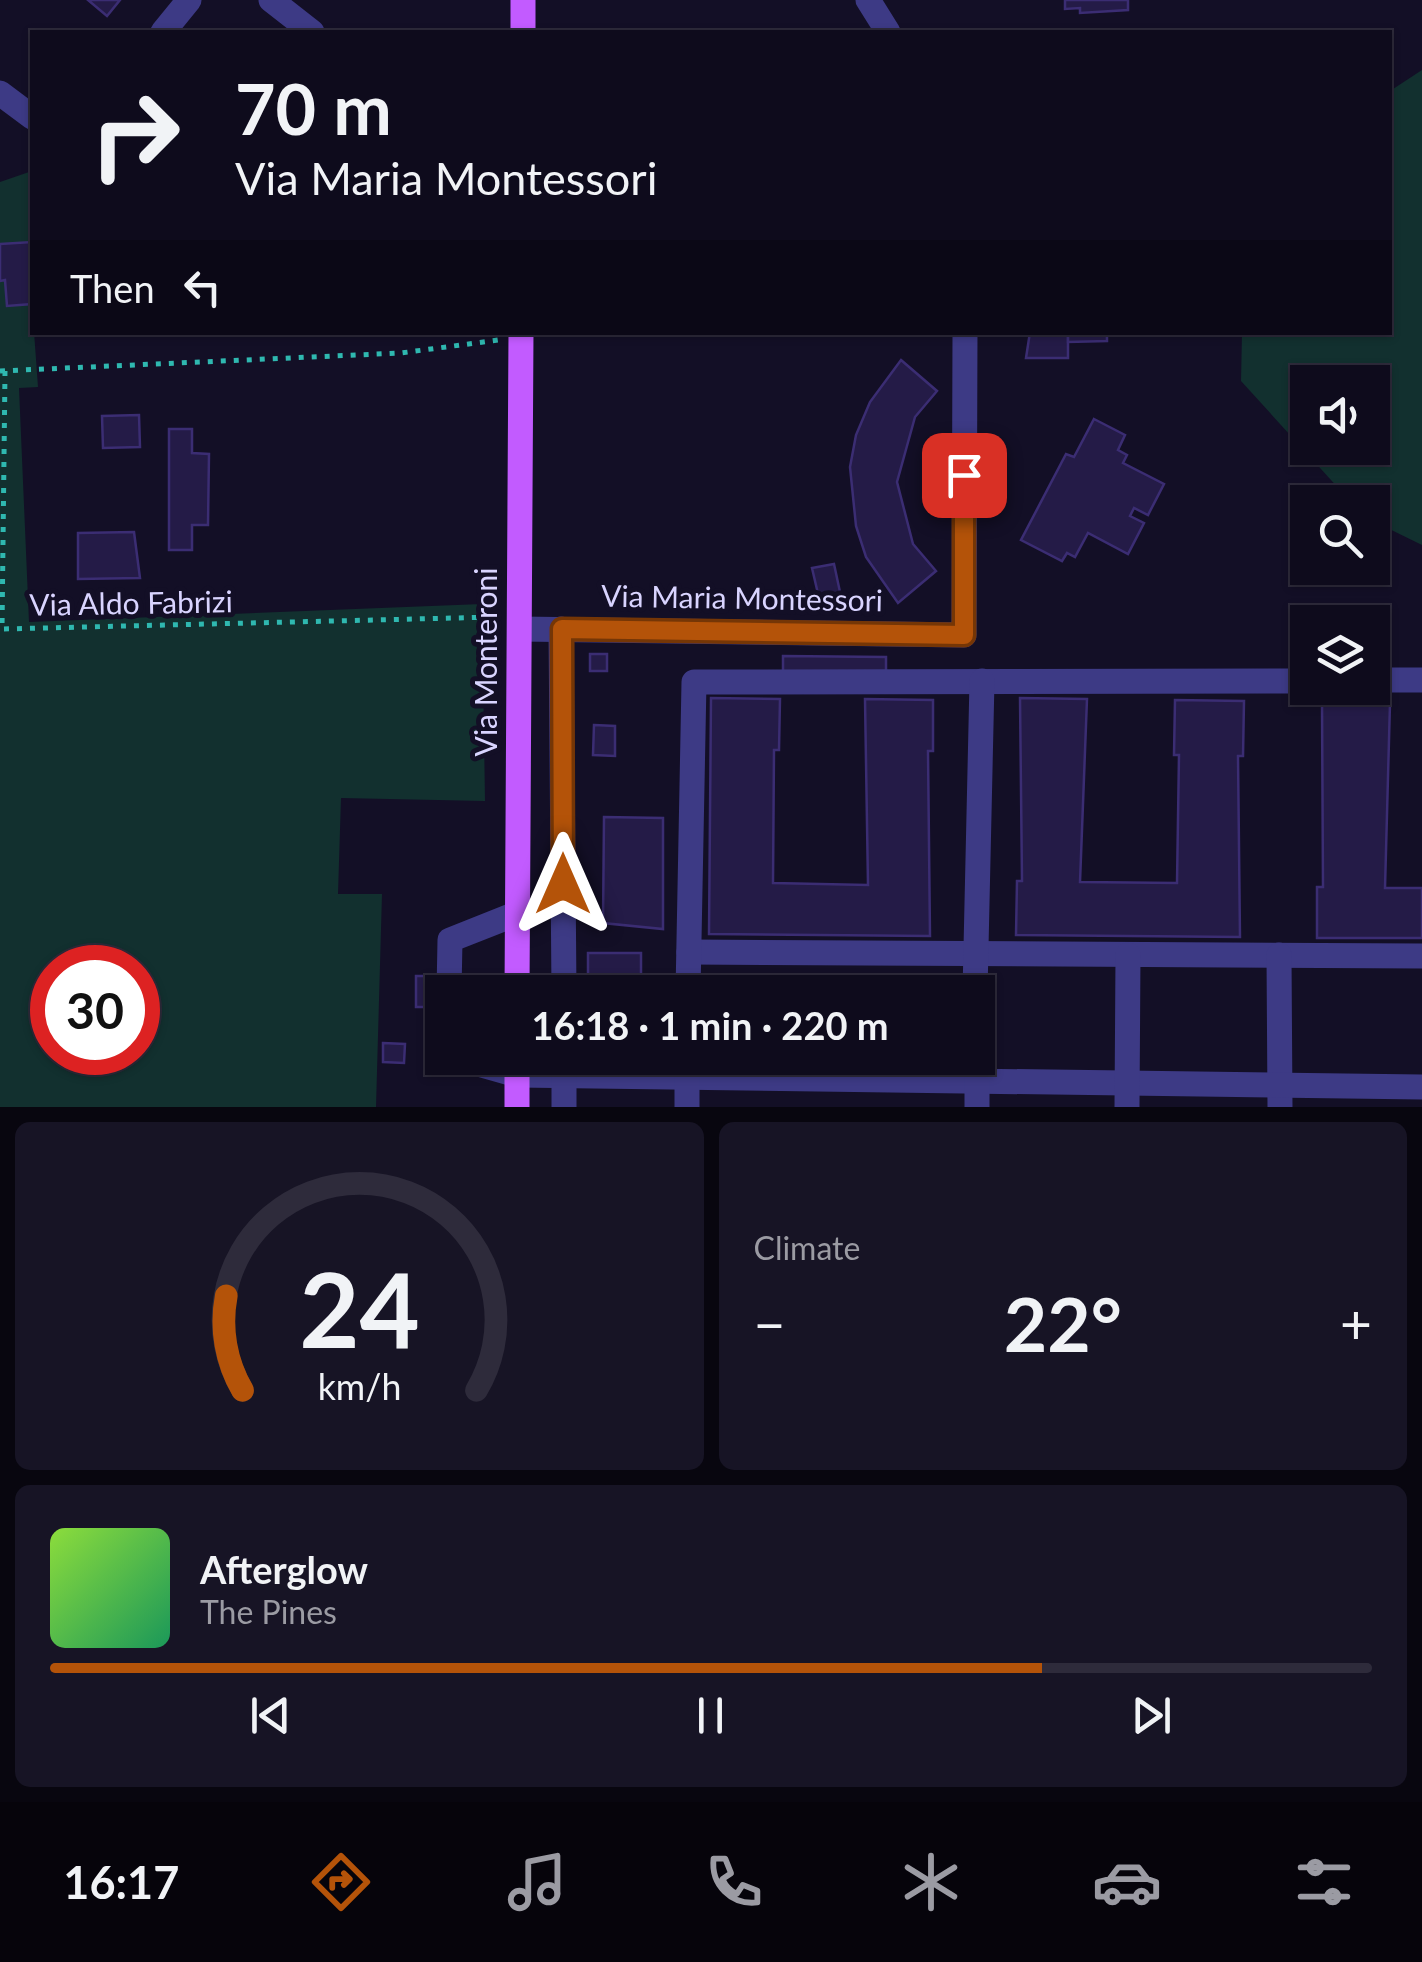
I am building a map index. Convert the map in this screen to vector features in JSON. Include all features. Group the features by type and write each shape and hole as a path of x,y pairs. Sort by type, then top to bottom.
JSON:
{"main road":[{"path":"523,0 523,30"},
{"name":"Via Monteroni","path":"517,975 521,335"},
{"path":"516,1107 517,1075"}],"street":[{"path":"164,30 190,0"},
{"path":"272,0 310,30"},
{"path":"868,0 887,30"},
{"path":"0,93 30,116"},
{"name":"Via Maria Montessori","path":"520,622 562,629 964,635 965,335"},
{"path":"562,629 564,975"},
{"path":"688,975 694,682 1290,680"},
{"path":"1390,680 1422,680"},
{"path":"975,975 982,682"},
{"path":"449,975 450,940 518,913"},
{"path":"689,952 1422,956"},
{"path":"1127,1095 1128,954"},
{"path":"1280,955 1280,1096"},
{"path":"995,1072 1127,1095 1280,1096 1422,1087"},
{"path":"564,1075 564,1107"},
{"path":"687,1075 687,1107"},
{"path":"976,1107 977,1075"}],"path":[{"path":"2,371 401,353 521,335"},
{"name":"Via Aldo Fabrizi","path":"2,371 2,630 520,622"}],"green space":[{"path":"1422,70 1422,545 1390,529 1390,485 1336,485 1317,465 1390,465 1390,365 1290,365 1290,435 1241,381 1242,335 1392,335 1392,90"},
{"path":"30,172 30,242 0,244 0,182"},
{"path":"5,280 7,305 30,304 30,335 34,335 38,387 19,388 29,622 482,604 485,801 341,798 338,894 382,894 376,1107 0,1107 0,281"}],"building":[{"path":"88,0 120,0 107,16"},
{"path":"1065,0 1128,0 1128,10 1080,13 1080,8 1065,9"},
{"path":"30,242 30,304 7,306 5,280 0,281 0,244"},
{"path":"1030,335 1068,335 1068,358 1026,358"},
{"path":"1068,335 1107,335 1107,341 1068,342"},
{"path":"901,360 937,391 915,417 897,482 913,544 936,571 898,603 866,557 856,526 850,467 856,435 870,402"},
{"path":"139,415 140,447 103,448 102,416"},
{"path":"1094,419 1125,435 1118,450 1127,455 1123,463 1164,484 1148,515 1134,508 1130,516 1144,523 1128,554 1088,533 1075,557 1067,553 1062,561 1021,540 1066,454 1074,457"},
{"path":"169,429 192,429 192,453 209,454 208,525 192,525 192,550 169,550"},
{"path":"134,532 140,578 78,579 78,533"},
{"path":"834,564 843,606 822,611 812,568"},
{"path":"590,654 607,654 607,671 590,671"},
{"path":"783,656 886,657 886,673 783,672"},
{"path":"711,698 780,699 779,750 774,750 773,883 868,885 865,699 933,700 933,751 928,751 930,936 709,934"},
{"path":"1020,698 1087,699 1080,882 1177,883 1179,755 1174,755 1175,700 1244,701 1243,756 1238,756 1240,937 1016,935 1017,881 1022,881"},
{"path":"1322,705 1390,705 1385,888 1422,888 1422,938 1317,938 1317,887 1323,887"},
{"path":"594,725 615,726 615,756 593,755"},
{"path":"604,817 663,818 663,929 603,923"},
{"path":"588,953 641,953 641,975 588,975"},
{"path":"416,976 425,976 425,1007 416,1007"},
{"path":"383,1043 405,1044 404,1063 383,1062"}],"route":[{"path":"563,884 562,629 964,635 964,475"}]}
